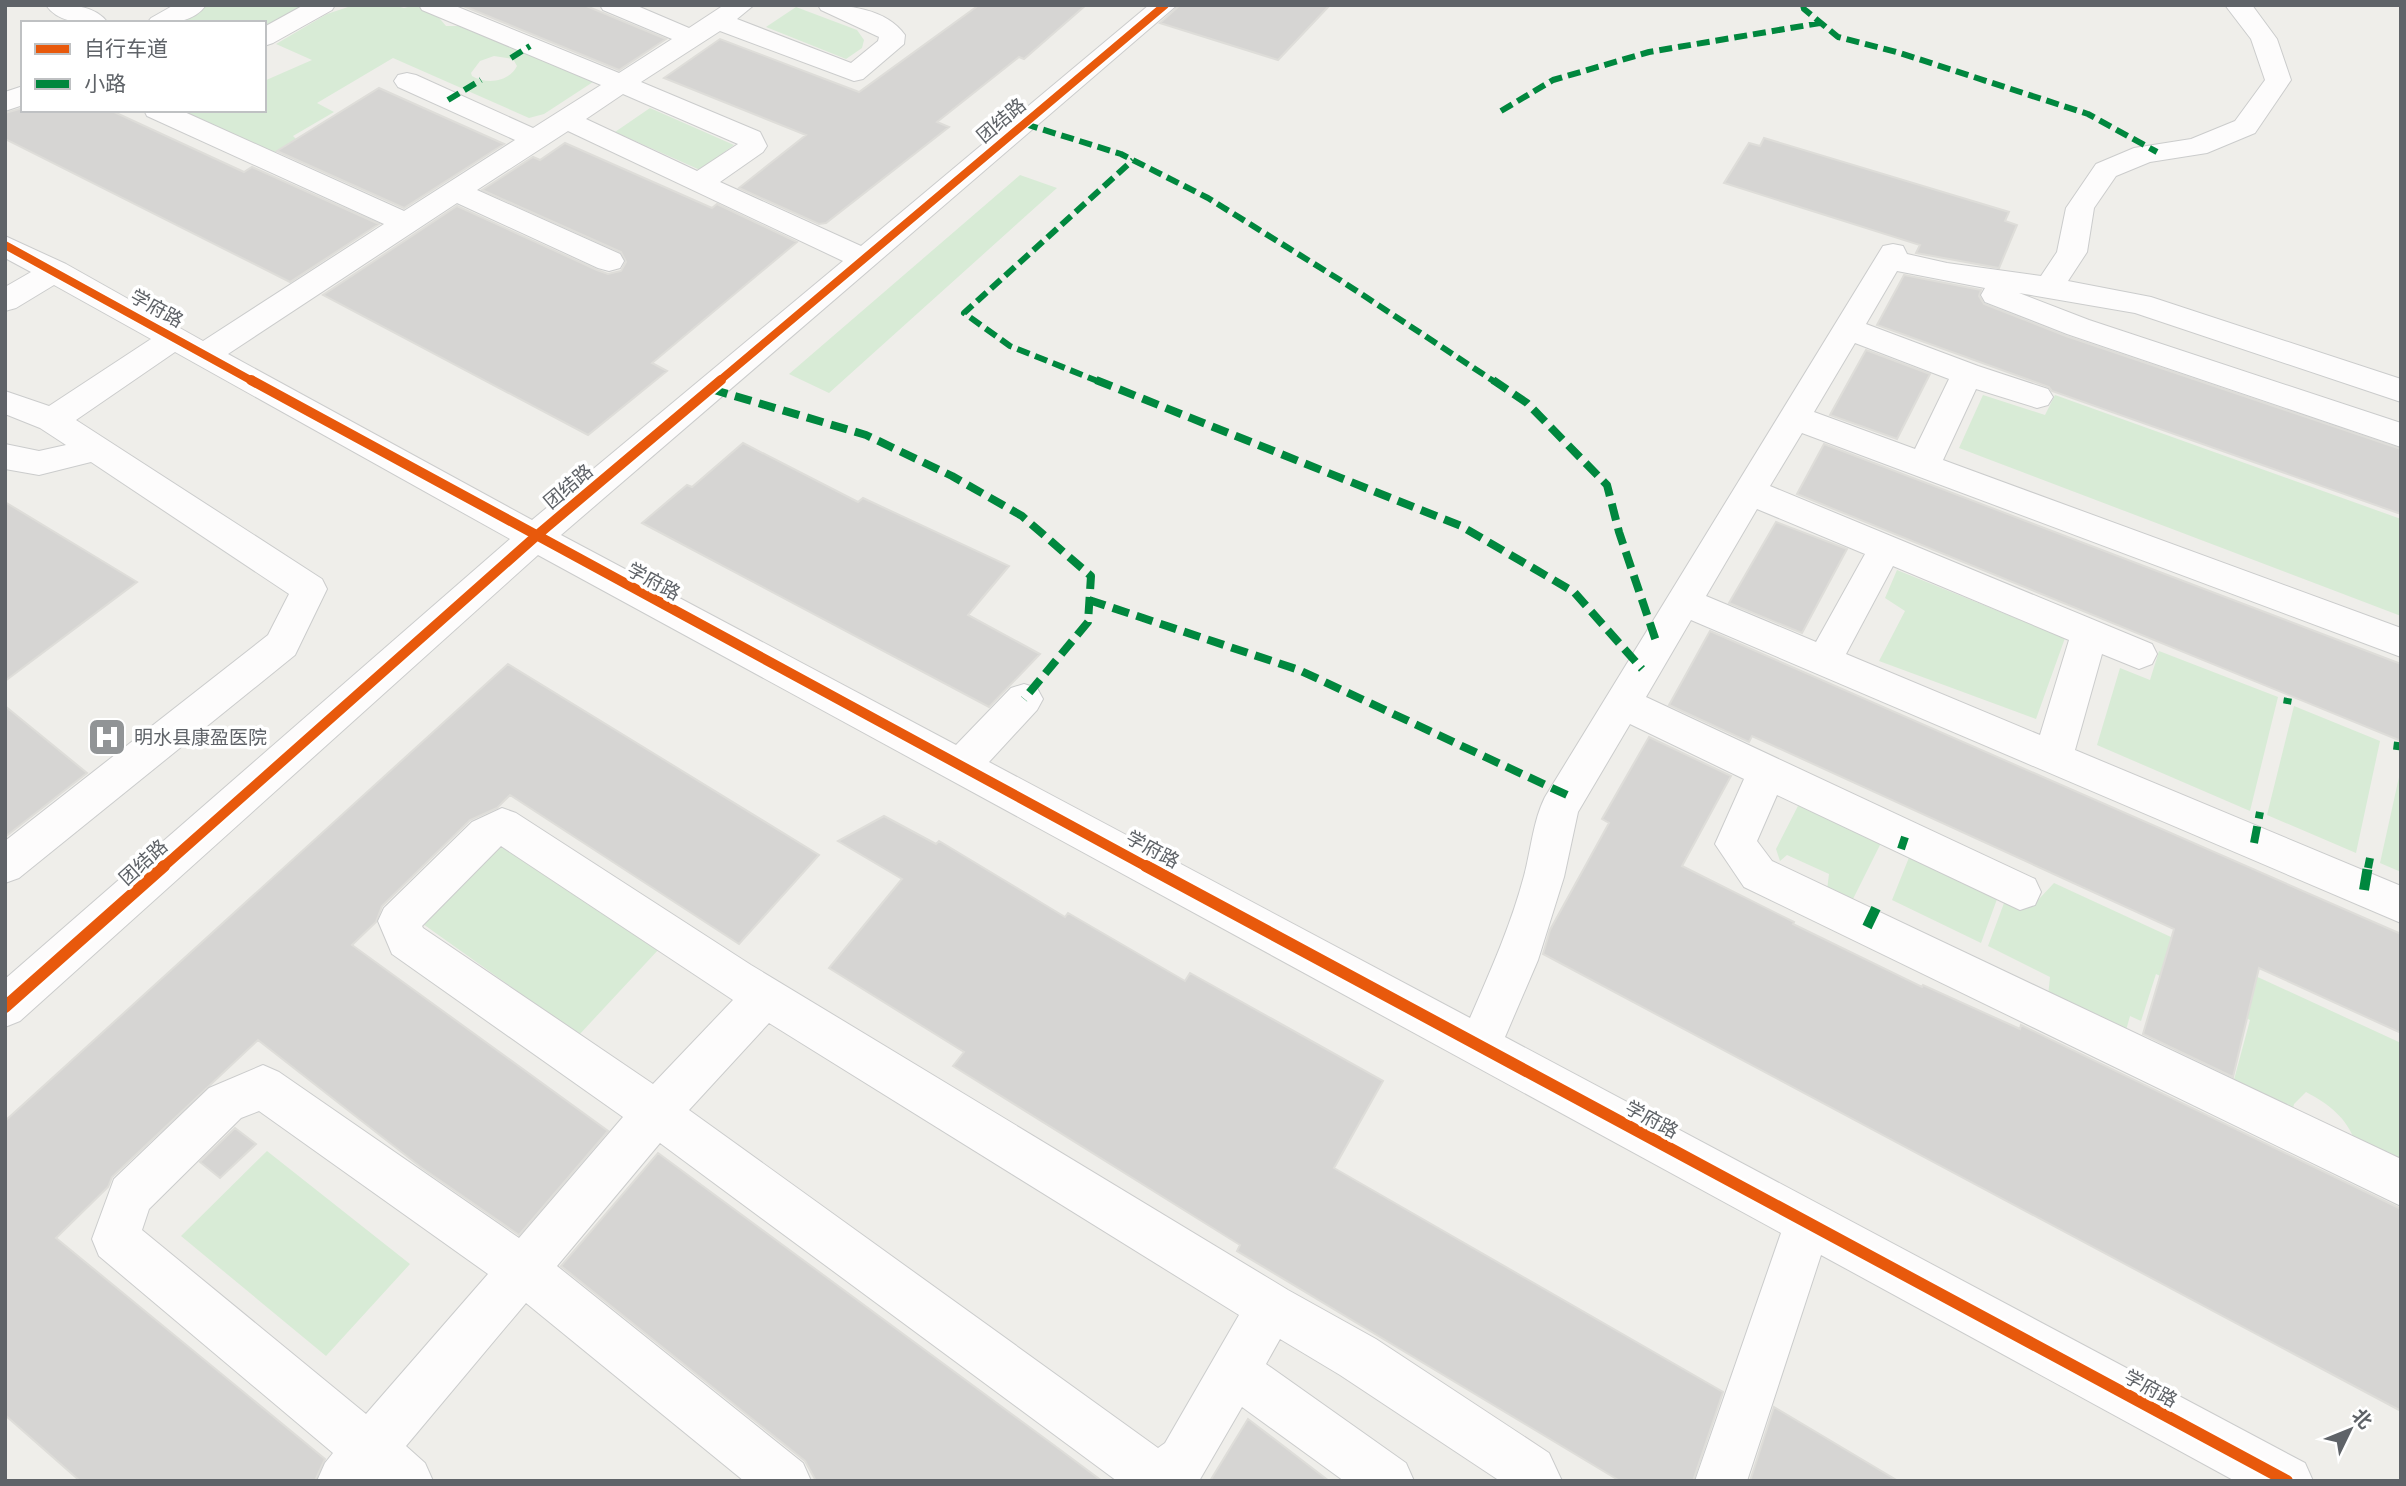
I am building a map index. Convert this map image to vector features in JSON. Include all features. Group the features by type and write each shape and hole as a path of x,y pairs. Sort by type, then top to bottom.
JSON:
{"street":[{"path":"58,5 92,21"},
{"path":"266,37 323,5"},
{"path":"430,5 591,72 623,82 750,138 753,146 713,175 695,181"},
{"path":"612,5 692,38"},
{"path":"52,420 408,224 742,5"},
{"path":"718,21 854,73 891,44 892,35 883,27 830,5"},
{"name":"团结路","path":"5,1007 535,537 1165,5"},
{"path":"2049,287 2073,252 2080,208 2106,170 2144,154 2197,147 2245,128 2278,80 2273,56 2258,27 2237,5"},
{"path":"407,80 537,139"},
{"path":"5,103 21,95"},
{"path":"161,112 408,224"},
{"path":"567,120 864,258"},
{"path":"457,192 610,261"},
{"name":"学府路","path":"5,244 535,537 2287,1481"},
{"path":"1480,1045 1517,960 1544,877 1559,809 1891,256 1936,271 2049,287 2140,304 2401,391"},
{"path":"5,301 55,271"},
{"path":"1936,271 1947,278 2020,303 2078,327 2401,435"},
{"path":"1847,328 1967,374 2037,397"},
{"path":"1924,465 1967,374"},
{"path":"5,402 52,420 309,589 282,645 5,865"},
{"path":"1793,417 2401,643"},
{"path":"5,456 21,464 60,462 94,447"},
{"path":"1748,491 2139,654"},
{"path":"1823,662 1885,550"},
{"path":"1682,601 2401,905"},
{"path":"2053,758 2090,632"},
{"path":"961,766 1024,699"},
{"path":"1622,704 2020,892"},
{"path":"1767,772 1735,844 1758,874 2401,1183"},
{"path":"1271,1307 1182,1461 1160,1481 656,1113 407,941 399,921 486,834 502,825 766,996 1271,1307 1358,1357 1520,1463 1531,1471 1536,1481"},
{"path":"356,1465 656,1113 766,996"},
{"path":"407,1481 356,1465 116,1239 130,1195 225,1103 263,1087 523,1270 785,1481"},
{"path":"1721,1481 1808,1223"},
{"path":"1234,1371 1388,1481"}],"green space":[{"path":"206,5 310,5 266,29 266,21 177,21"},
{"path":"354,5 393,5 404,8 416,5 435,13 446,26 462,26 593,82 544,114 529,118 393,58 317,103 334,112 293,136 297,140 270,156 175,112 266,112 266,80 312,60 276,44 327,14","holes":["494,56 513,59 517,66 509,76 491,81 478,79 471,73 480,61"]},
{"path":"796,7 857,30 864,40 862,48 846,59 766,27"},
{"path":"650,108 734,145 700,170 615,132"},
{"path":"1020,175 1057,188 829,393 789,374"},
{"path":"1983,395 2045,415 2055,395 2401,519 2401,616 1959,448"},
{"path":"1897,570 2065,638 2036,719 1879,661 1905,611 1885,598"},
{"path":"2159,651 2278,697 2250,811 2097,745 2120,668 2150,680"},
{"path":"2294,706 2380,741 2356,853 2267,815"},
{"path":"2401,768 2401,872 2380,863"},
{"path":"1800,802 1883,839 1852,901 1827,890 1829,874 1787,855 1780,861 1776,849"},
{"path":"498,842 659,949 579,1035 416,919"},
{"path":"1912,850 2000,891 1981,943 1892,900"},
{"path":"2054,883 2401,1043 2401,1164 2356,1143 2336,1113 2306,1092 2294,1104 2291,1117 2232,1087 2250,1020 2156,974 2141,1021 2130,1016 2125,1034 2048,996 2050,977 1988,946 2007,895 2038,900"},
{"path":"267,1151 410,1264 326,1356 181,1236"}],"building":[{"path":"461,5 584,5 666,39 619,70"},
{"path":"979,5 1086,5 1024,59 1019,57 937,122 949,127 826,223 819,224 739,188 806,135 664,78 720,39 859,92"},
{"path":"1180,5 1330,5 1278,60 1160,23"},
{"path":"379,88 504,144 404,208 277,151"},
{"path":"21,109 21,112 114,112 244,172 252,167 379,224 290,282 5,139 5,113"},
{"path":"1764,138 2009,212 2005,221 2017,225 1999,268 1916,253 1920,245 1724,183 1749,143 1760,146"},
{"path":"565,143 712,208 717,204 797,242 652,363 667,371 588,435 323,295 457,206 597,270 608,274 621,271 626,262 621,252 482,190 533,157 540,160"},
{"path":"1904,275 1981,290 1979,296 1984,304 2066,336 2401,449 2401,514 2052,391 2049,387 1877,325"},
{"path":"1866,350 1930,374 1897,439 1830,415"},
{"path":"743,443 858,502 863,498 1009,566 968,615 1040,654 989,707 642,523 687,485 692,487"},
{"path":"1824,444 2401,664 2401,741 1797,494"},
{"path":"5,502 137,582 5,681"},
{"path":"1776,522 1847,549 1802,633 1729,603"},
{"path":"1710,631 2401,934 2401,1033 2259,968 2233,1077 2143,1034 2174,929 1752,736 1749,742 1669,705"},
{"path":"508,664 819,855 739,944 510,795 497,808 470,820 382,906 376,922 352,945 608,1131 519,1235 422,1168 258,1040 112,1177 108,1187 56,1238 325,1459 315,1481 80,1481 5,1415 5,1121"},
{"path":"5,706 87,773 5,837"},
{"path":"1649,737 1731,776 1682,866 1922,987 1923,985 2020,1029 2021,1025 2401,1209 2401,1411 1543,954 1550,930 1609,823 1602,819"},
{"path":"884,816 936,844 939,841 1065,917 1068,913 1185,981 1190,973 1383,1081 1334,1168 1723,1392 1693,1481 1620,1481 1237,1251 1240,1245 953,1066 964,1052 829,968 902,879 838,841"},
{"path":"235,1128 256,1144 220,1178 200,1162"},
{"path":"658,1153 1102,1481 816,1481 805,1461 561,1266"},
{"path":"1774,1407 1898,1481 1750,1481"},
{"path":"1248,1419 1329,1481 1210,1481"}],"marked path":[{"path":"1803,5 1804,9 1838,37 1900,53 2088,114 2157,152"},
{"path":"1501,111 1553,80 1649,52 1820,23"},
{"path":"511,58 530,46"},
{"path":"448,100 481,80"},
{"path":"1025,124 1121,154 1208,198 1340,280 1527,403 1607,485 1619,532 1657,644"},
{"path":"1133,160 964,313 1010,346 1461,526 1574,592 1642,669"},
{"path":"711,389 866,435 952,476 1022,516 1091,576 1088,622 1024,699"},
{"path":"1089,600 1299,670 1567,795"},
{"path":"2287,704 2288,698"},
{"path":"2397,750 2398,742"},
{"path":"2254,843 2260,812"},
{"path":"1901,849 1905,837"},
{"path":"2364,890 2370,858"},
{"path":"1867,927 1876,908"}],"cycle path":[{"path":"5,1007 535,537 1165,5"},
{"path":"5,245 535,537 2287,1481"}],"place":[{"name":"明水县康盈医院","path":"107,737"}]}
